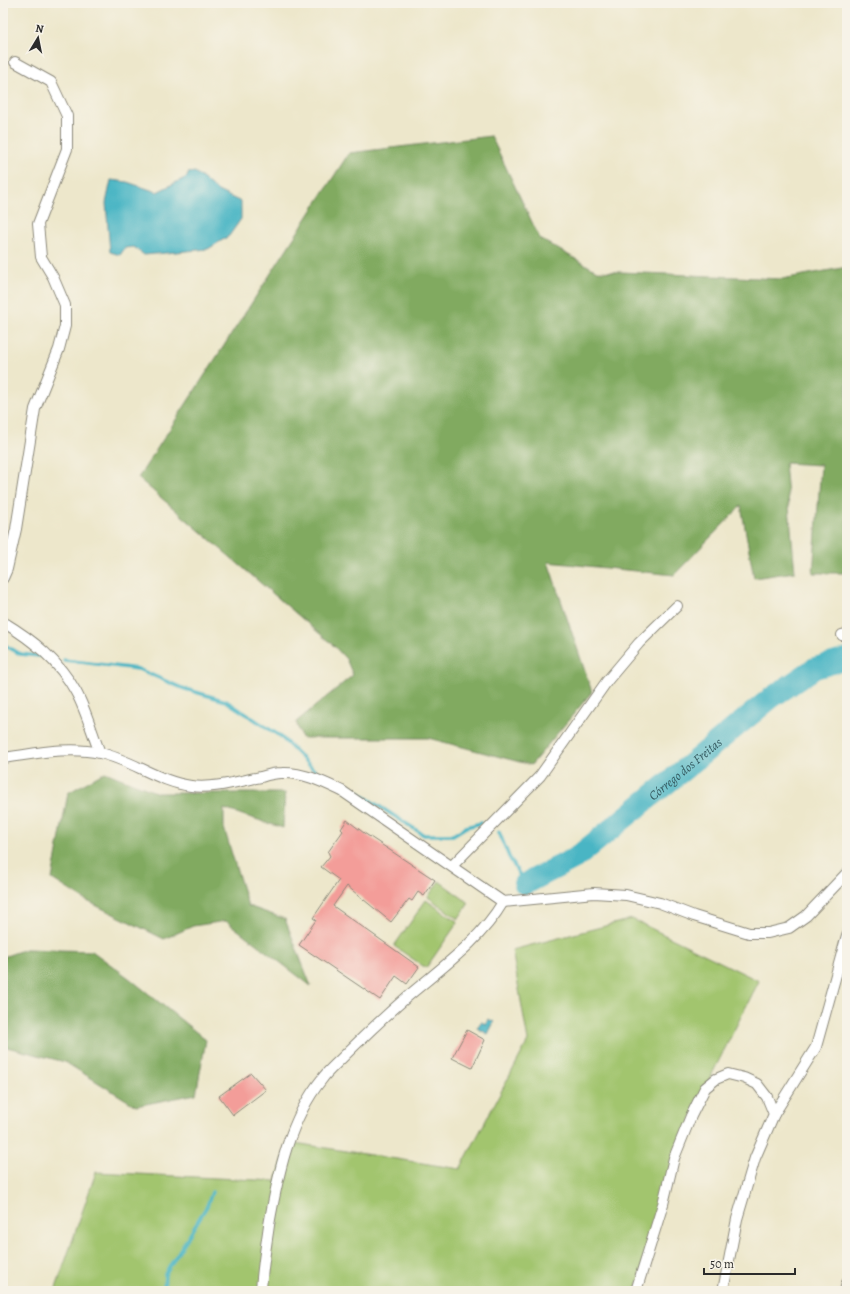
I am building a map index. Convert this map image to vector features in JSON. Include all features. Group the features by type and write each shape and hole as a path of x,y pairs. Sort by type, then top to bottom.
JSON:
{"street":[{"path":"3,578 7,570 16,529 35,409 59,350 65,326 65,305 53,277 42,257 38,224 67,149 67,116 51,82 15,62"},
{"path":"452,866 540,776 607,681 639,643 677,606"},
{"path":"3,622 36,644 51,657 64,673 76,693 100,753"},
{"path":"3,758 65,750 100,753 172,782 192,786 213,786 281,773 299,774 321,781 342,791 503,902 594,892 626,895 660,903 694,916 749,933 768,933 789,928 806,916 847,874"},
{"path":"261,1291 262,1269 276,1181 288,1142 301,1110 322,1079 350,1049 400,1003 466,948 496,914 503,902"},
{"path":"723,1291 737,1219 756,1158 774,1114 816,1048 847,935"},
{"path":"636,1291 663,1204 674,1158 691,1116 705,1088 716,1079 728,1074 744,1078 757,1084 767,1097 774,1114"},
{"path":"845,1291 847,1283"}],"green space":[{"path":"491,136 540,239 597,271 782,279 847,267 847,563 845,573 813,573 821,465 785,463 795,572 754,578 741,506 674,575 548,562 592,692 531,765 428,738 302,738 296,722 353,675 346,659 334,646 138,478 349,153"},
{"path":"105,772 158,793 285,793 283,828 224,809 224,828 248,906 285,919 311,986 226,921 193,926 164,939 85,900 52,879 68,793"},
{"path":"439,881 469,903 458,919 428,897"},
{"path":"426,900 458,922 426,968 394,946"},
{"path":"632,919 759,981 705,1088 674,1158 636,1291 55,1291 96,1172 276,1181 288,1142 460,1169 528,1041 512,950"},
{"path":"26,949 92,951 129,978 206,1040 196,1094 136,1106 65,1062 3,1046 3,957"}],"water":[{"path":"195,172 218,191 241,202 241,219 229,236 208,249 144,255 134,247 125,248 120,255 110,252 106,203 111,180 127,182 157,192 187,177 188,173"},
{"path":"488,1019 494,1022 488,1034 477,1028 481,1022 486,1024"}],"building":[{"path":"347,820 435,880 424,896 418,892 412,901 409,899 391,922 347,886 333,906 419,967 407,984 396,976 380,1000 299,945 316,920 313,918 339,880 321,867 330,856 328,852 343,831 341,829"},
{"path":"467,1030 485,1040 472,1068 452,1058"},
{"path":"251,1073 266,1090 233,1115 219,1096"}],"waterway":[{"path":"3,644 20,654 39,656"},
{"name":"Córrego dos Freitas","path":"525,884 577,857 771,698 815,668 847,659"},
{"path":"64,660 138,669 182,688 226,701 280,736 315,771 357,792 424,835 453,835 466,827 481,823"},
{"path":"499,832 509,857 525,884"},
{"path":"164,1291 165,1274 207,1206 212,1192"}]}
